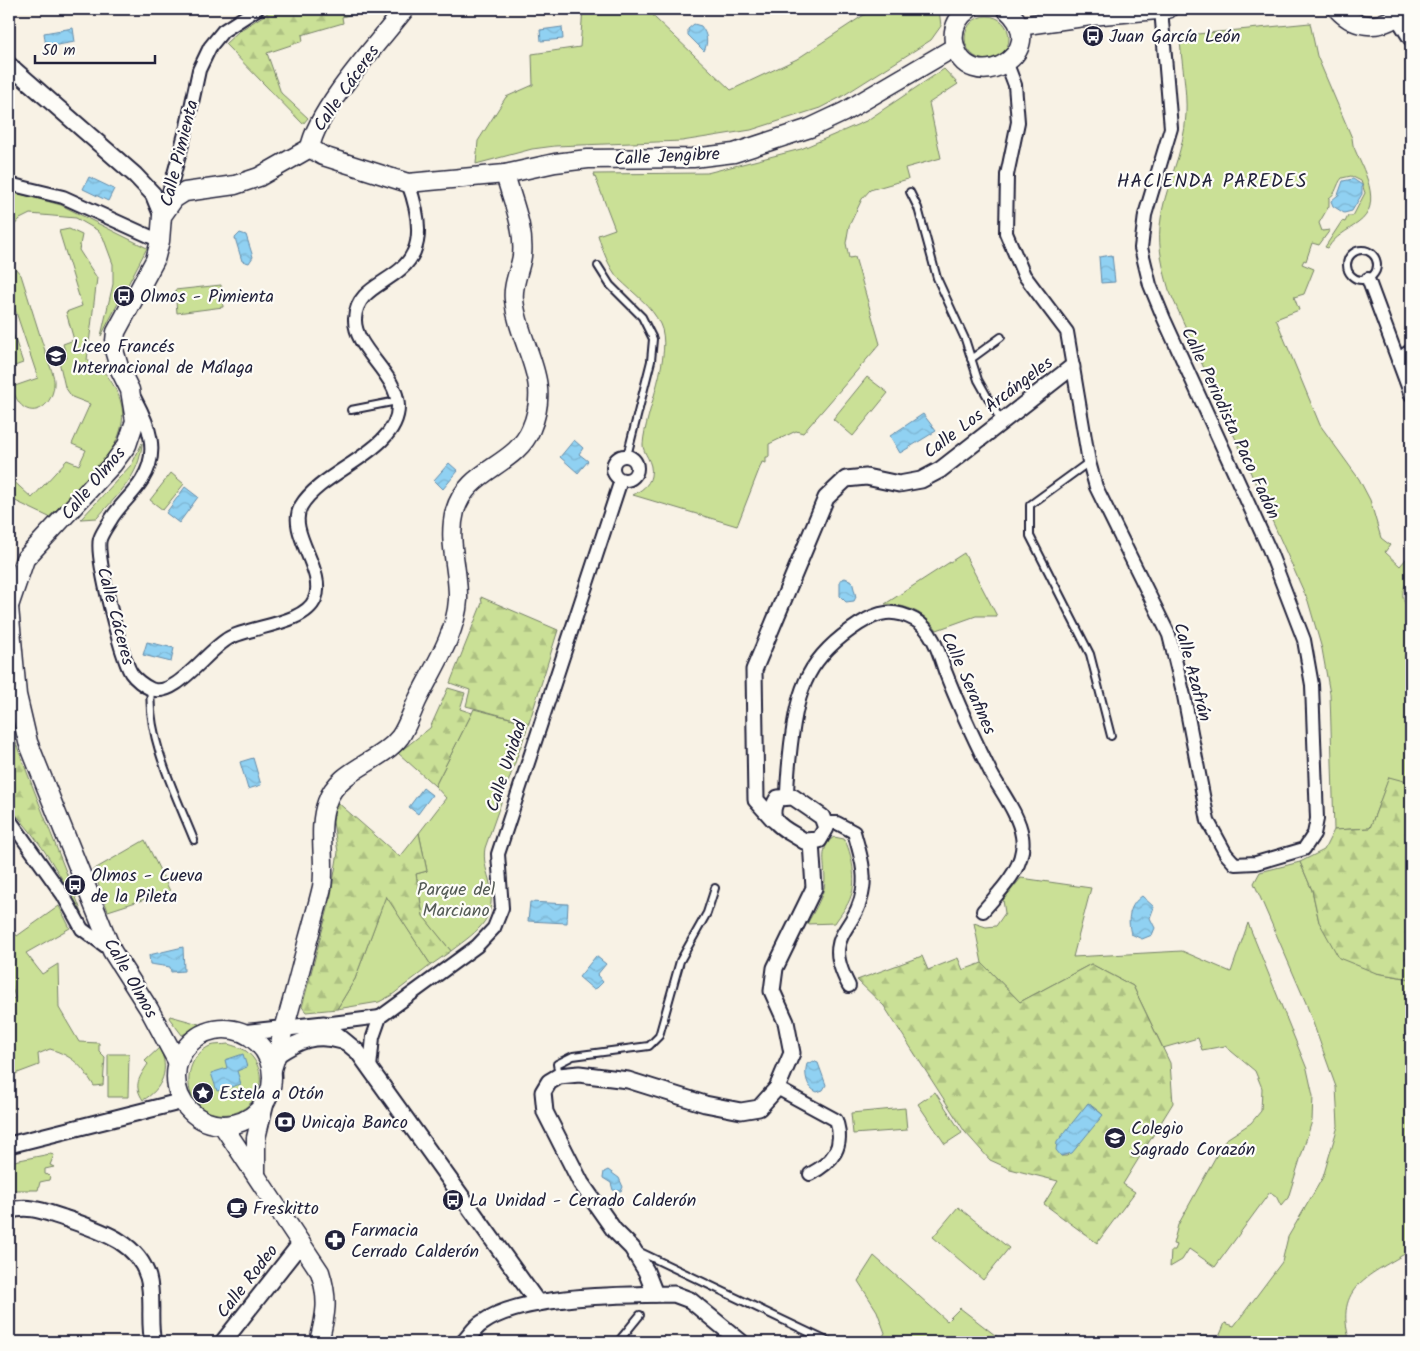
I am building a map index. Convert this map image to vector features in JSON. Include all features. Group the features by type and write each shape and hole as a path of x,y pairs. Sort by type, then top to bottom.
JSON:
{"main road":[{"name":"Calle Cáceres","path":"405,9 330,105 312,135 310,148 323,156 408,183"},
{"path":"968,9 955,26 955,47 960,56 977,68 998,68 1007,64 1019,47 1020,26 1006,9"},
{"path":"1020,26 1082,17 1168,9"},
{"path":"1337,9 1344,17 1357,24 1371,26 1385,24 1401,13"},
{"name":"Calle Jengibre","path":"408,183 505,174 555,163 588,159 693,158 734,153 810,128 844,112 955,47"},
{"name":"Calle Pimienta","path":"162,216 174,199 185,192 235,185 259,177 310,148"},
{"path":"256,1176 256,1138 272,1084 274,1062 285,1028 322,885 323,825 326,802 338,783 380,755 400,737 451,630 458,604 458,584 451,538 455,513 462,493 476,479 505,460 531,430 538,401 538,380 530,354 518,329 513,296 522,256 522,234 505,174"},
{"name":"Calle Olmos","path":"162,216 160,241 155,260 116,332 114,350 120,370 130,390 135,421 126,445 113,464 25,559 9,606 16,695 28,742 112,951 149,1009 177,1061"},
{"path":"265,1103 249,1119 235,1124 223,1126 199,1118 183,1102 176,1084 177,1061 190,1043 203,1034 217,1030 241,1033 259,1043 274,1062"},
{"path":"223,1126 320,1272 326,1292 326,1314 319,1342"}],"street":[{"name":"Calle Pimienta","path":"162,216 183,143 199,70 210,48 223,31 257,9"},
{"name":"Calle Periodista Paco Fadón","path":"1161,9 1171,128 1145,215 1141,248 1150,285 1164,319 1269,549 1304,640 1312,685 1317,819 1314,834 1304,850"},
{"path":"1401,13 1411,38"},
{"name":"Calle Los Arcángeles","path":"811,842 804,841 774,820 756,800 754,670 826,498 846,478 866,477 899,484 921,480 940,470 1072,367 1067,332 1024,275 1006,233 1007,175 1018,122 1014,85 1007,64"},
{"name":"Calle Olmos","path":"9,65 15,76 135,175 152,194 162,216"},
{"path":"150,689 161,692 172,688 202,658 230,638 302,615 310,608 318,589 300,530 297,515 301,506 315,489 382,441 393,428 398,406 393,388 359,336 355,319 361,299 399,272 414,253 419,234 418,212 408,183"},
{"path":"9,184 63,197 160,241"},
{"path":"1368,279 1411,395"},
{"path":"1398,360 1411,350"},
{"name":"Calle Azafrán","path":"1072,367 1089,462 1096,487 1169,635 1184,696 1208,821 1226,854 1235,864 1256,864 1304,850"},
{"name":"Calle Cáceres","path":"130,390 147,421 153,447 142,480 116,511 100,539 100,559 123,653 132,675 150,689"},
{"name":"Calle Unidad","path":"241,1033 380,1017 477,946 494,928 502,908 498,854 621,480 613,471 613,465 618,458 627,456"},
{"name":"Calle Serafines","path":"783,798 787,782 796,708 803,684 816,662 845,633 876,613 897,614 916,620 933,637 960,709 1014,814 1022,836 1021,859 1009,880 983,911"},
{"path":"655,1294 646,1271 632,1248 614,1230 581,1183 545,1112 543,1092 550,1082 559,1076 579,1074 628,1080 706,1104 741,1111 759,1108 777,1088 792,1053 786,1022 772,992 775,968 814,888 811,842 820,840 826,828 822,817 794,797 767,797 755,788"},
{"path":"774,820 771,813 772,807 783,798"},
{"path":"9,819 63,895 82,929 112,951"},
{"path":"825,823 837,823 854,832 861,860 864,888 861,900 844,930 838,948 840,967 849,986"},
{"path":"370,1068 373,1037 380,1017"},
{"path":"324,1024 358,1052 538,1302"},
{"path":"274,1062 292,1045 317,1036 330,1037 345,1042"},
{"path":"777,1088 836,1120 839,1130 836,1153 825,1166 810,1174"},
{"path":"9,1145 183,1102"},
{"path":"9,1211 19,1207 35,1209 105,1232 119,1240 138,1257 148,1278 153,1342"},
{"name":"Calle Rodeo","path":"223,1342 301,1243"},
{"path":"464,1342 482,1323 504,1312 538,1302 655,1294 674,1294 690,1300 741,1342"}],"lane":[{"path":"910,192 918,208 937,278 965,339 978,380 1002,422"},
{"path":"1357,251 1370,253 1377,262 1375,272 1368,279 1357,280 1348,272 1348,259 1357,251"},
{"path":"598,266 610,285 642,318 653,339 650,361 627,456"},
{"path":"971,359 1001,337"},
{"path":"351,410 397,401"},
{"path":"1089,462 1030,505 1030,536 1090,654 1112,736"},
{"path":"150,689 149,701 155,736 194,840"},
{"path":"559,1076 557,1064 573,1056 649,1046 659,1036 680,962 707,913 714,888"},
{"path":"632,1248 829,1342"},
{"path":"618,1342 640,1315"}],"green space":[{"path":"274,9 370,9 342,17 343,23 302,35 303,41 267,53 281,93 308,118 303,124 225,44 239,31"},
{"path":"583,9 650,9 655,18 731,90 797,59 873,9 939,9 941,26 931,40 841,97 820,108 751,130 682,141 555,146 532,149 476,164 478,141 506,97 533,85 532,54 580,47"},
{"path":"987,16 999,20 1005,26 1009,38 1005,50 999,56 987,60 975,56 969,50 965,38 969,26 975,20"},
{"path":"1310,23 1317,56 1366,175 1371,196 1370,206 1366,215 1358,223 1338,237 1328,248 1325,247 1342,221 1345,222 1348,216 1353,216 1365,193 1361,181 1351,176 1342,178 1334,194 1329,198 1329,206 1319,223 1322,231 1330,230 1319,245 1312,243 1306,261 1304,260 1302,264 1314,269 1304,294 1294,297 1299,310 1276,319 1320,425 1359,479 1370,500 1381,538 1390,545 1385,552 1400,566 1407,558 1411,561 1411,576 1408,577 1409,581 1404,589 1403,596 1405,604 1411,612 1411,783 1389,778 1370,828 1334,830 1330,694 1322,649 1308,601 1169,290 1160,251 1162,212 1185,128 1186,96 1180,41 1187,35"},
{"path":"944,69 958,84 929,103 941,158 905,168 908,179 870,190 862,199 849,226 846,243 849,258 855,257 880,344 803,433 796,431 769,444 769,457 766,457 766,463 762,462 737,526 633,495 646,485 651,476 650,462 644,451 643,444 658,383 664,350 663,336 657,317 619,279 606,258 598,235 615,229 594,174 707,173 801,149 866,121"},
{"path":"9,191 61,205 147,248 101,336 113,284 113,264 103,237 97,230 76,218 30,214 20,219 9,231"},
{"path":"69,229 82,235 79,250 97,278 87,360 104,372 116,390 122,408 121,426 115,443 105,460 49,517 9,498 9,477 32,498 67,460 79,465 86,450 72,444 90,404 72,397 65,387 59,361 67,358 63,344 74,340 66,312 82,306 59,231"},
{"path":"9,261 21,275 54,378 49,401 38,410 25,408 14,393 9,395 9,388 38,378 9,291"},
{"path":"221,285 223,307 177,313 175,290"},
{"path":"9,321 23,363 9,368"},
{"path":"867,377 888,393 853,436 833,419"},
{"path":"142,443 137,465 127,484 97,518 81,519 132,464"},
{"path":"171,473 184,484 163,510 150,500"},
{"path":"964,553 997,616 976,616 937,630 921,614 901,606 885,604"},
{"path":"481,597 558,630 529,723 466,706 470,690 450,683 482,603"},
{"path":"448,688 465,693 460,709 472,713 435,786 398,753 430,728"},
{"name":"Parque del Marciano","path":"474,709 529,723 485,848 485,864 491,893 489,914 478,929 451,951 423,917 416,874 427,871 419,833 446,798 435,786"},
{"path":"9,717 16,744 86,923 61,877 42,848 9,807 9,769 11,766 9,759"},
{"path":"1389,777 1411,783 1411,979 1376,973 1339,958 1319,922 1312,890 1300,862 1324,850 1334,830 1370,828"},
{"path":"336,801 400,857 419,833 427,871 416,874 423,916 451,951 431,965 386,896 355,979 337,1009 306,1012 302,1007 330,901 338,852 333,822"},
{"path":"834,837 844,839 847,845 853,867 853,890 846,907 835,923 807,924 823,893 825,847"},
{"path":"145,840 170,891 108,911 93,870"},
{"path":"1300,862 1312,890 1319,922 1376,973 1411,979 1411,1250 1369,1276 1359,1284 1351,1295 1347,1307 1346,1323 1350,1342 1199,1342 1201,1336 1219,1337 1225,1323 1234,1326 1282,1262 1288,1237 1323,1177 1338,1126 1336,1087 1306,1003 1254,883 1260,872"},
{"path":"1021,878 1091,888 1073,957 1182,951 1231,972 1248,923 1307,1069 1313,1096 1312,1121 1288,1198 1281,1206 1276,1196 1270,1192 1215,1267 1189,1249 1182,1260 1170,1267 1171,1250 1175,1250 1177,1245 1173,1244 1178,1225 1225,1140 1251,1123 1261,1111 1262,1088 1255,1071 1225,1046 1202,1050 1198,1038 1163,1048 1133,986 1091,964 1020,1002 982,963 974,923 986,927 996,926 1005,913 1003,900"},
{"path":"386,895 431,965 392,995 379,1002 337,1009 355,979"},
{"path":"59,906 70,928 26,953 42,974 58,964 59,1008 79,1042 99,1043 99,1051 105,1057 103,1085 94,1086 76,1063 65,1055 50,1049 38,1054 39,1065 15,1074 9,1070 9,1000 15,998 9,975 9,925 17,936"},
{"path":"922,956 928,970 958,958 963,970 982,963 1020,1002 1091,964 1133,986 1170,1063 1173,1103 1123,1184 1135,1192 1097,1243 1044,1204 1058,1181 1010,1169 990,1160 965,1132 884,1006 857,980","holes":["1088,1103 1102,1114 1067,1156 1061,1156"]},
{"path":"170,1016 199,1024 199,1027 182,1035 169,1018"},
{"path":"228,1044 246,1051 256,1062 260,1074 260,1086 255,1097 247,1106 236,1112 222,1114 207,1111 197,1103 190,1091 189,1078 192,1065 199,1054 212,1045"},
{"path":"159,1048 164,1063 163,1078 150,1096 143,1100 138,1090 138,1082 148,1064 145,1061"},
{"path":"108,1054 129,1054 128,1097 108,1097"},
{"path":"935,1092 962,1133 945,1144 918,1104"},
{"path":"905,1108 907,1130 853,1134 851,1113"},
{"path":"50,1154 54,1155 50,1165 54,1167 45,1169 45,1174 50,1176 49,1180 40,1182 38,1190 9,1190 9,1162"},
{"path":"958,1207 1009,1248 983,1280 933,1237"},
{"path":"874,1256 947,1321 960,1308 1004,1342 879,1342 885,1333 877,1311 858,1281"}],"water":[{"path":"694,24 701,26 705,33 707,42 704,51 688,35 688,29"},
{"path":"562,27 563,39 541,41 540,30"},
{"path":"73,28 75,42 46,47 44,33"},
{"path":"89,177 114,189 108,201 83,189"},
{"path":"1353,179 1362,185 1362,194 1352,211 1344,213 1333,206 1331,201 1338,195 1343,181"},
{"path":"240,233 246,235 253,257 249,263 242,261 235,238"},
{"path":"1112,255 1115,282 1101,283 1099,257"},
{"path":"923,414 936,431 900,453 890,436"},
{"path":"574,440 583,448 579,454 588,461 578,473 560,457"},
{"path":"449,463 458,471 443,489 434,480"},
{"path":"185,487 198,497 179,523 166,513"},
{"path":"845,578 852,581 856,597 854,601 846,602 840,596 840,580"},
{"path":"147,642 174,648 171,662 143,655"},
{"path":"253,758 261,785 248,789 240,762"},
{"path":"423,788 432,795 418,814 409,807"},
{"path":"1142,896 1154,907 1150,918 1155,928 1152,935 1142,939 1131,934 1129,918 1134,904"},
{"path":"530,902 568,904 567,923 528,921"},
{"path":"183,947 184,971 171,972 170,967 150,964 149,955"},
{"path":"596,956 606,964 597,975 603,982 593,989 579,977"},
{"path":"243,1054 247,1067 237,1071 241,1084 217,1091 211,1073 227,1068 225,1060"},
{"path":"813,1061 818,1063 826,1085 823,1090 817,1092 810,1087 806,1076 807,1064"},
{"path":"1088,1103 1103,1115 1072,1153 1061,1156 1056,1150 1057,1142"},
{"path":"608,1170 619,1178 623,1187 621,1191 613,1190 611,1183 603,1178 604,1172"}],"place":[{"name":"Juan García León","path":"1093,36"},
{"name":"Olmos - Pimienta","path":"124,296"},
{"name":"Liceo Francés Internacional de Málaga","path":"56,356"},
{"name":"Olmos - Cueva de la Pileta","path":"75,885"},
{"name":"Estela a Otón","path":"203,1093"},
{"name":"Unicaja Banco","path":"285,1122"},
{"name":"Colegio Sagrado Corazón","path":"1115,1138"},
{"name":"La Unidad - Cerrado Calderón","path":"453,1200"},
{"name":"Freskitto","path":"237,1208"},
{"name":"Farmacia Cerrado Calderón","path":"335,1240"}],"district":[{"name":"HACIENDA PAREDES","path":"1212,180"}]}
